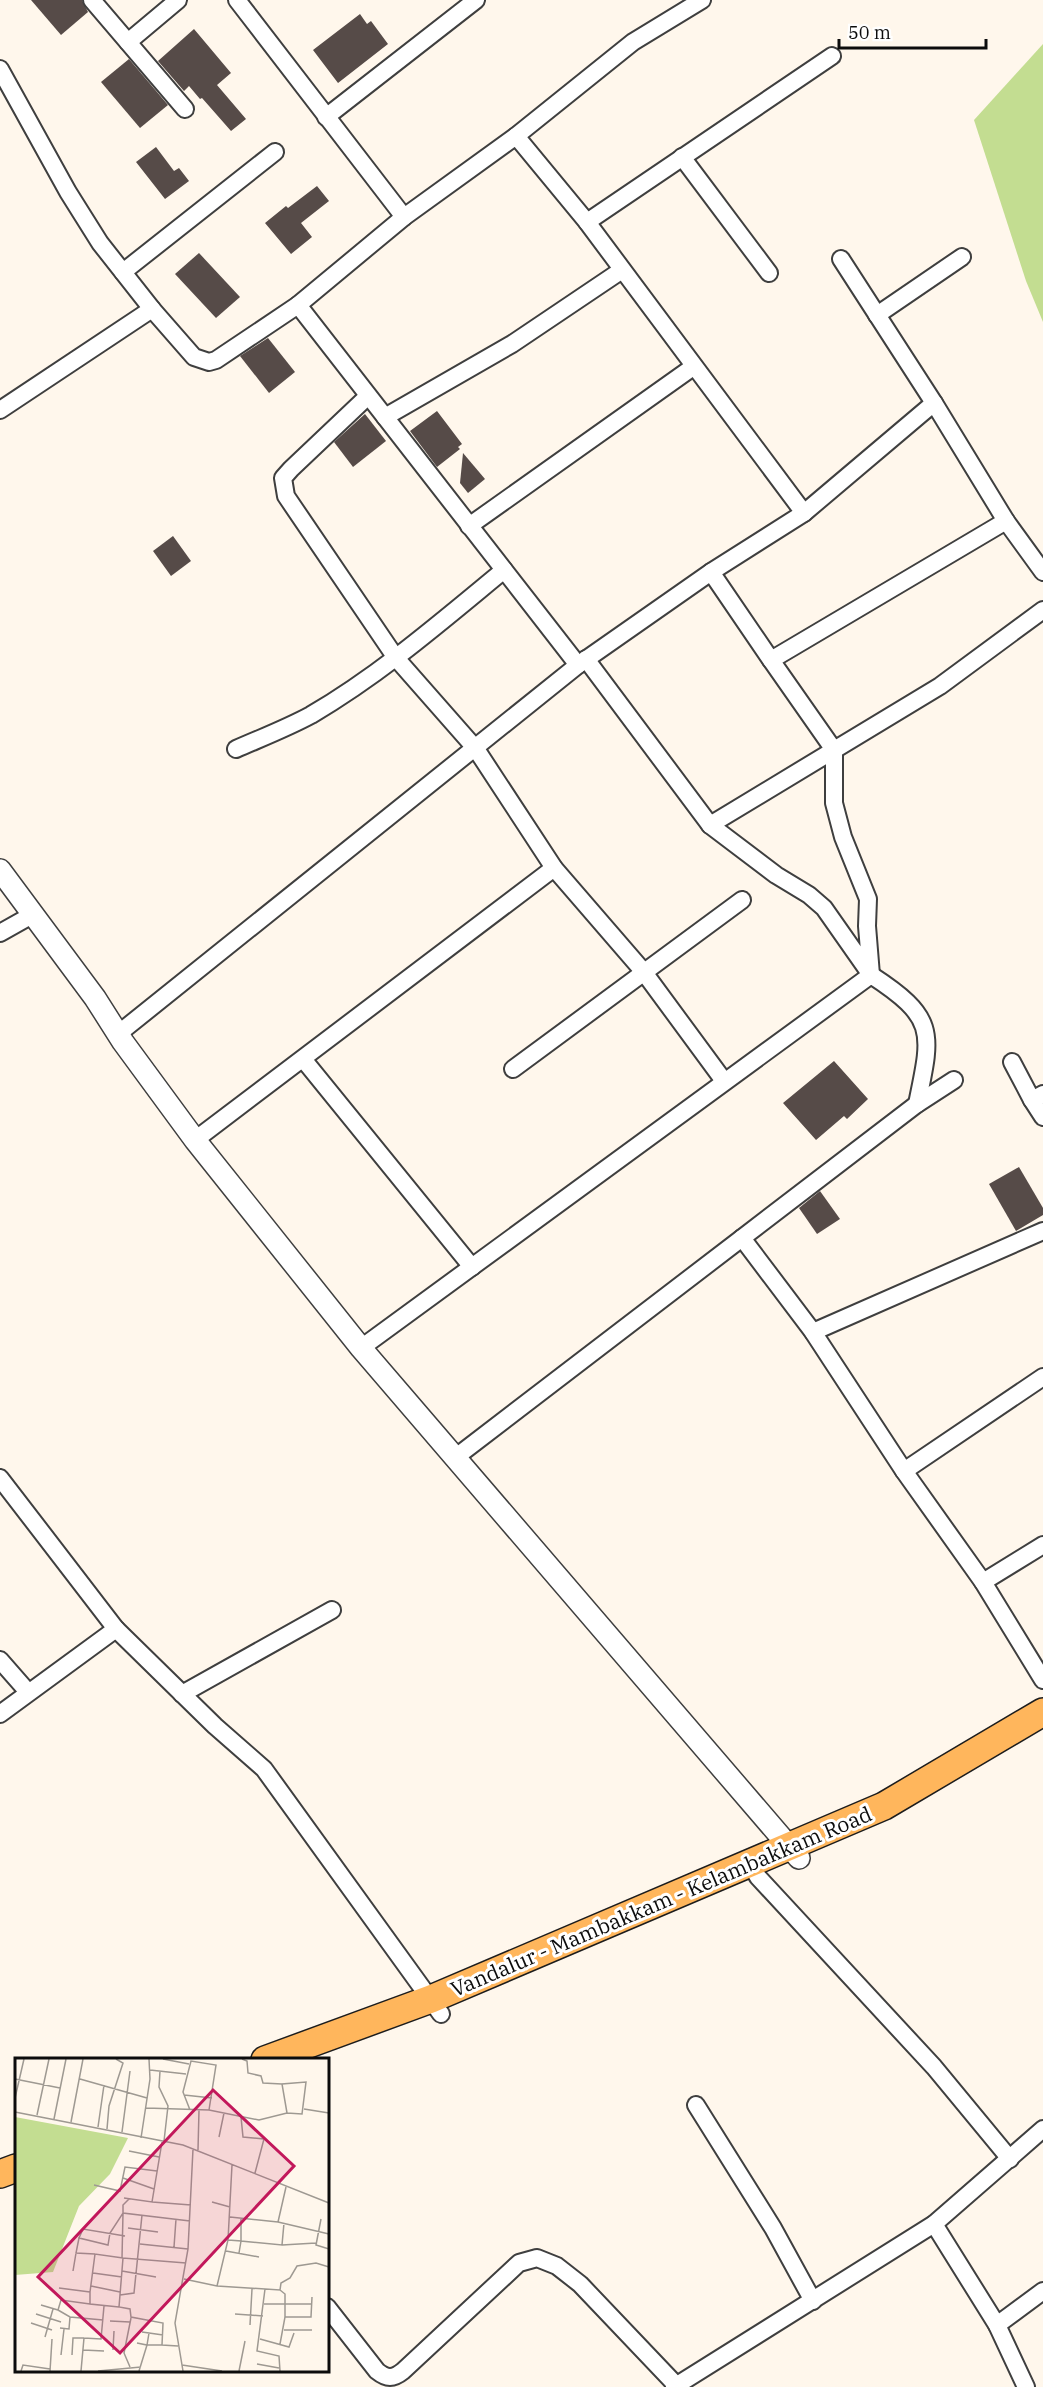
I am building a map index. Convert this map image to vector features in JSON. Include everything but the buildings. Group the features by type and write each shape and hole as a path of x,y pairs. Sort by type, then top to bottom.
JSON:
{"main road":[{"name":"Vandalur - Mambakkam - Kelambakkam Road","path":"316,2058 794,1852 884,1806 1043,1712"},
{"name":"Vandalur - Mambakkam - Kelambakkam Road","path":"794,1852 891,1821 1043,1728"},
{"name":"Vandalur - Mambakkam - Kelambakkam Road","path":"271,2058 436,2006"},
{"path":"0,2158 15,2152"},
{"path":"0,2174 15,2168"}],"street":[{"path":"92,0 184,109"},
{"path":"128,42 178,0"},
{"path":"237,0 404,217"},
{"path":"326,117 476,0"},
{"path":"0,69 68,192 100,243 152,309 194,357 208,362 216,360 298,305 404,217 516,136 633,42 702,0"},
{"path":"587,222 832,56"},
{"path":"516,136 587,222 693,368 804,513"},
{"path":"123,272 275,152"},
{"path":"682,158 769,273"},
{"path":"877,315 962,257"},
{"path":"841,259 934,403 1006,521 1043,572"},
{"path":"385,417 512,344 622,270"},
{"path":"298,305 469,526 582,662 710,825 824,908 871,975 911,1004 924,1025 928,1041 928,1054 918,1104"},
{"path":"0,411 152,309"},
{"path":"469,526 693,368"},
{"path":"368,396 283,478 286,496 396,658 476,749 554,868 643,971 724,1081"},
{"path":"118,1034 582,662 711,572 804,513 934,403"},
{"path":"771,660 1006,521"},
{"path":"236,749 309,715 396,658 504,570"},
{"path":"711,572 834,750 834,803 843,837 868,899 867,926 871,975"},
{"path":"710,825 940,686 1043,610"},
{"path":"195,1140 554,868"},
{"path":"0,870 96,998 118,1034 195,1140 361,1348 794,1852"},
{"path":"513,1069 742,900"},
{"path":"0,933 32,915"},
{"path":"361,1348 871,975"},
{"path":"303,1059 472,1267"},
{"path":"1012,1062 1038,1097 1043,1117"},
{"path":"456,1457 918,1104 954,1080"},
{"path":"813,1332 1043,1231"},
{"path":"742,1238 813,1332 904,1472 983,1581 1043,1680"},
{"path":"904,1472 1043,1377"},
{"path":"0,1478 116,1629 182,1694 264,1769 436,2006"},
{"path":"983,1581 1043,1545"},
{"path":"182,1694 332,1610"},
{"path":"0,1714 116,1629"},
{"path":"0,1660 28,1692"},
{"path":"754,1870 934,2067 1010,2159"},
{"path":"696,2105 773,2228 813,2301"},
{"path":"328,2308 377,2372 393,2378 519,2263 537,2258 557,2266 580,2284 675,2386 934,2224 1043,2129"},
{"path":"934,2224 997,2325 1026,2387"},
{"path":"997,2325 1043,2291"}],"green space":[{"path":"1043,44 1043,322 1026,281 974,120"}]}
